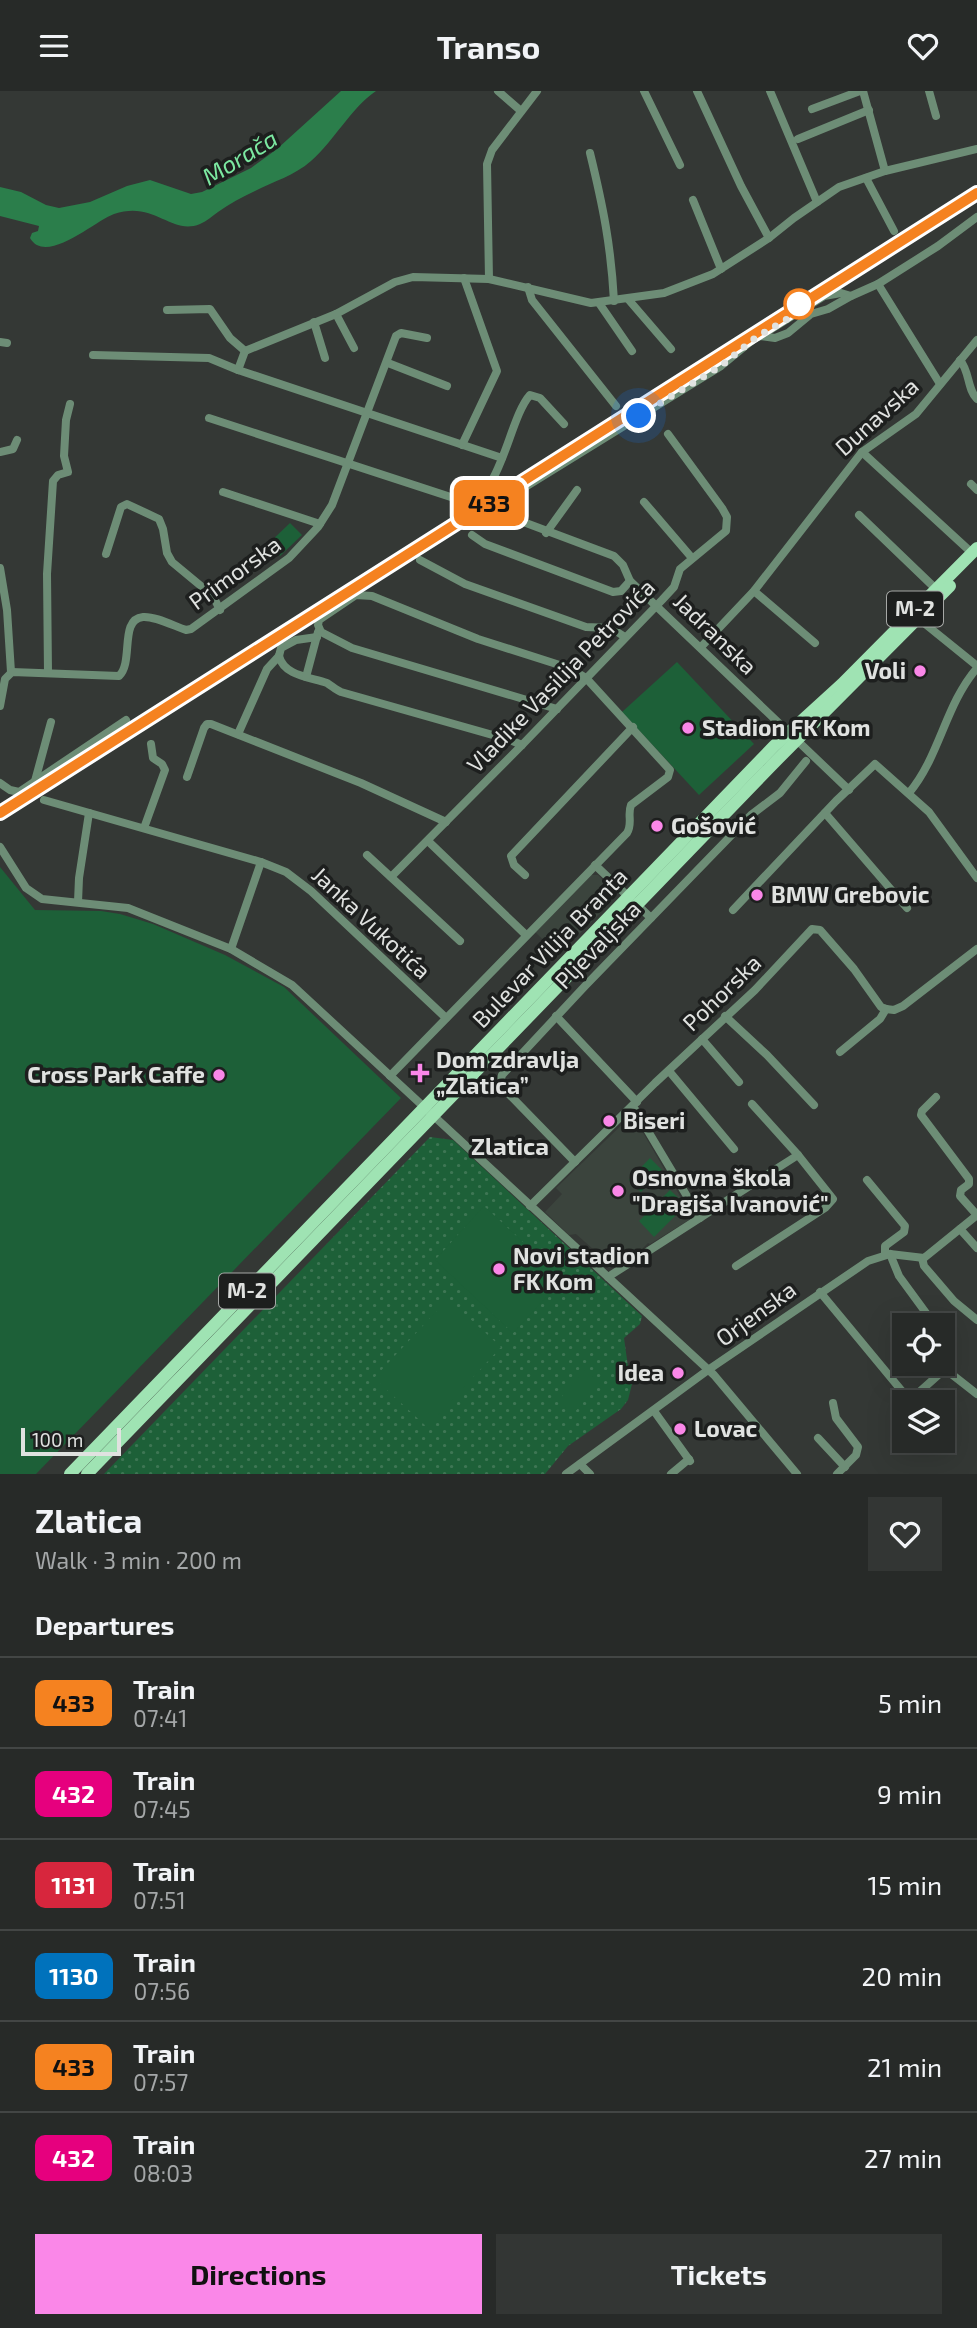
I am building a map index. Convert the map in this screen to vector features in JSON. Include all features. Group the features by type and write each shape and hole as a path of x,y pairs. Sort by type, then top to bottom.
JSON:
{"main road":[{"name":"Bulevar Vilija Branta","path":"87,1474 429,1112 842,684 936,589 976,553"},
{"name":"Bulevar Vilija Branta","path":"793,736 919,618 976,553"},
{"name":"Bulevar Vilija Branta","path":"70,1474 429,1112"}],"street":[{"path":"498,91 521,111"},
{"path":"489,279 487,164 492,150 537,91"},
{"path":"644,91 680,165"},
{"path":"697,91 741,186 769,238"},
{"path":"770,91 817,202"},
{"path":"812,109 862,91 885,171"},
{"path":"929,91 936,116"},
{"path":"798,139 869,110"},
{"path":"238,370 245,351 336,314 401,279 489,279 586,303 628,299 673,290 713,274 769,238 839,187 885,171 977,149"},
{"path":"590,153 611,250 614,301"},
{"path":"866,178 894,231"},
{"path":"694,200 721,269"},
{"path":"760,336 775,338 788,333 811,314 828,309 850,296 878,285 977,217"},
{"path":"462,445 497,371 464,278"},
{"path":"878,285 940,384"},
{"path":"528,287 532,300 616,406"},
{"path":"760,336 824,296 841,293 850,296"},
{"path":"628,299 671,349"},
{"path":"600,303 609,321 632,351"},
{"path":"167,310 210,309 230,338 245,351"},
{"path":"336,314 354,348"},
{"path":"314,322 325,358"},
{"name":"Primorska","path":"11,672 119,676 125,667 129,628 136,619 145,617 189,630 289,558 320,524 332,505 397,334 426,338"},
{"name":"Jadranska","path":"760,336 721,366 517,492 505,503 502,514 546,533 614,556 623,565 630,581 849,790"},
{"name":"Dunavska","path":"701,647 754,590 862,452 916,414 977,340"},
{"path":"93,355 209,358 502,458"},
{"path":"960,360 968,373 973,395 977,400"},
{"path":"388,363 447,386"},
{"path":"209,418 464,501 475,500 490,484 518,416 530,395 540,398 564,424"},
{"path":"48,673 47,574 53,481 58,475 68,472 64,456 66,420 70,404"},
{"name":"Vladike Vasilija Petrovića","path":"391,877 674,587 680,569 724,534 727,517 715,496 668,434"},
{"path":"0,452 13,449 18,440"},
{"path":"862,452 976,553"},
{"path":"546,533 577,490"},
{"path":"223,492 320,524"},
{"path":"644,502 692,558"},
{"path":"106,554 121,507 127,504 152,514 162,523 167,553 172,562 213,596 220,610"},
{"path":"859,515 936,589"},
{"path":"472,535 485,544 613,593 621,591 630,581"},
{"path":"420,560 433,569 475,588 586,627 611,628 625,637"},
{"path":"0,568 7,610 11,672 5,679 0,706"},
{"path":"754,590 815,642"},
{"path":"306,677 320,634 320,620 356,595 377,597 478,639 569,668 586,678 670,767 668,777 631,805 629,830 390,1076"},
{"path":"909,793 922,773 957,695 977,667 919,618"},
{"path":"238,734 267,669 279,656 281,649 286,644 320,634 365,653 557,709"},
{"path":"279,656 281,663 288,670 329,684 349,695 522,745"},
{"path":"0,783 19,792 126,720"},
{"path":"35,781 51,722"},
{"path":"187,777 208,724 373,788 446,822"},
{"path":"525,875 514,865 511,856 633,727"},
{"path":"144,828 165,770 162,764 153,758 151,744"},
{"name":"Pljevaljska","path":"575,1162 503,1088 500,1083 502,1075 751,815 780,793 806,761"},
{"path":"733,910 875,764 937,821 977,878"},
{"name":"Janka Vukotića","path":"44,800 261,862 286,872 311,891 446,1018"},
{"path":"78,902 89,813"},
{"path":"825,813 906,908"},
{"path":"428,841 526,935"},
{"path":"0,847 26,888 42,899 128,908 231,949 292,985 708,1370 797,1474"},
{"path":"367,855 460,941"},
{"path":"231,949 261,862"},
{"path":"595,865 651,918"},
{"name":"Pohorska","path":"530,1206 755,990 814,928 820,930 832,943 881,1007 886,1009"},
{"path":"840,1052 880,1019 886,1009 894,1010 903,1006 977,949"},
{"path":"725,1016 767,1055 814,1105"},
{"path":"556,1017 635,1104 700,1217"},
{"path":"702,1039 739,1082"},
{"path":"669,1070 733,1149"},
{"path":"887,1254 922,1258 977,1215 960,1196 961,1190 969,1184 969,1179 921,1115 936,1097"},
{"path":"736,1266 832,1202 832,1196 752,1104"},
{"path":"608,1277 798,1155"},
{"path":"867,1180 905,1226 904,1232 885,1246 899,1276 926,1313"},
{"path":"960,1230 977,1248"},
{"name":"Orjenska","path":"566,1474 708,1370 820,1293 868,1261 887,1254"},
{"path":"922,1258 924,1266 954,1301 977,1320"},
{"path":"820,1293 900,1390"},
{"path":"921,1390 945,1369 977,1394"},
{"path":"832,1403 836,1418 858,1447 856,1455 837,1474"},
{"path":"654,1411 690,1460 671,1474"},
{"path":"818,1438 845,1467"},
{"path":"580,1464 590,1474"}],"shaded area":[{"path":"341,91 376,91 358,107 320,153 304,166 236,201 200,224 180,226 152,214 128,211 114,214 71,239 47,247 37,245 30,238 32,233 38,231 39,226 0,216 0,187 21,192 46,205 59,208 90,202 127,186 150,180 191,194 202,192 251,168 277,149"},
{"path":"290,523 302,535 280,556 268,544"},
{"name":"Stadion FK Kom","path":"677,662 754,744 699,795 622,712"},
{"path":"0,867 35,910 101,911 153,924 225,955 284,987 401,1098 36,1474 0,1474"},
{"path":"588,875 598,875 612,888 614,896 559,955 534,931"},
{"name":"Osnovna škola \"Dragiša Ivanović\"","path":"630,1117 635,1119 691,1215 689,1220 648,1243 640,1251 632,1249 619,1256 616,1265 609,1268 601,1264 602,1257 576,1234 569,1235 545,1212 562,1194 556,1188"},
{"path":"430,1137 453,1140 642,1316 640,1324 624,1338 629,1374 633,1380 628,1400 621,1409 568,1446 545,1474 104,1474"},
{"path":"650,1158 662,1170 641,1192 629,1180"},
{"path":"670,1190 686,1205 654,1237 639,1221"},
{"name":"Novi stadion FK Kom","path":"484,1206 563,1279 513,1333 435,1260"},
{"path":"448,1299 501,1347 427,1427 374,1378"},
{"path":"585,1370 600,1383 573,1414 558,1401"}],"railway":[{"path":"0,813 977,193"}],"train":[{"name":"433","path":"0,813 977,193"}],"place":[{"name":"Voli","path":"920,671"},
{"name":"Stadion FK Kom","path":"688,728"},
{"name":"Gošović","path":"657,826"},
{"name":"BMW Grebovic","path":"757,895"},
{"name":"Dom zdravlja „Zlatica”","path":"420,1073"},
{"name":"Cross Park Caffe","path":"219,1075"},
{"name":"Biseri","path":"609,1121"},
{"name":"Osnovna škola \"Dragiša Ivanović\"","path":"618,1191"},
{"name":"Novi stadion FK Kom","path":"499,1269"},
{"name":"Idea","path":"678,1373"},
{"name":"Lovac","path":"680,1429"}],"district":[{"name":"Zlatica","path":"510,1147"}],"route":[{"path":"639,416 721,366 755,338 799,312 799,304"}],"water label":[{"name":"Morača","path":"240,158"}]}
